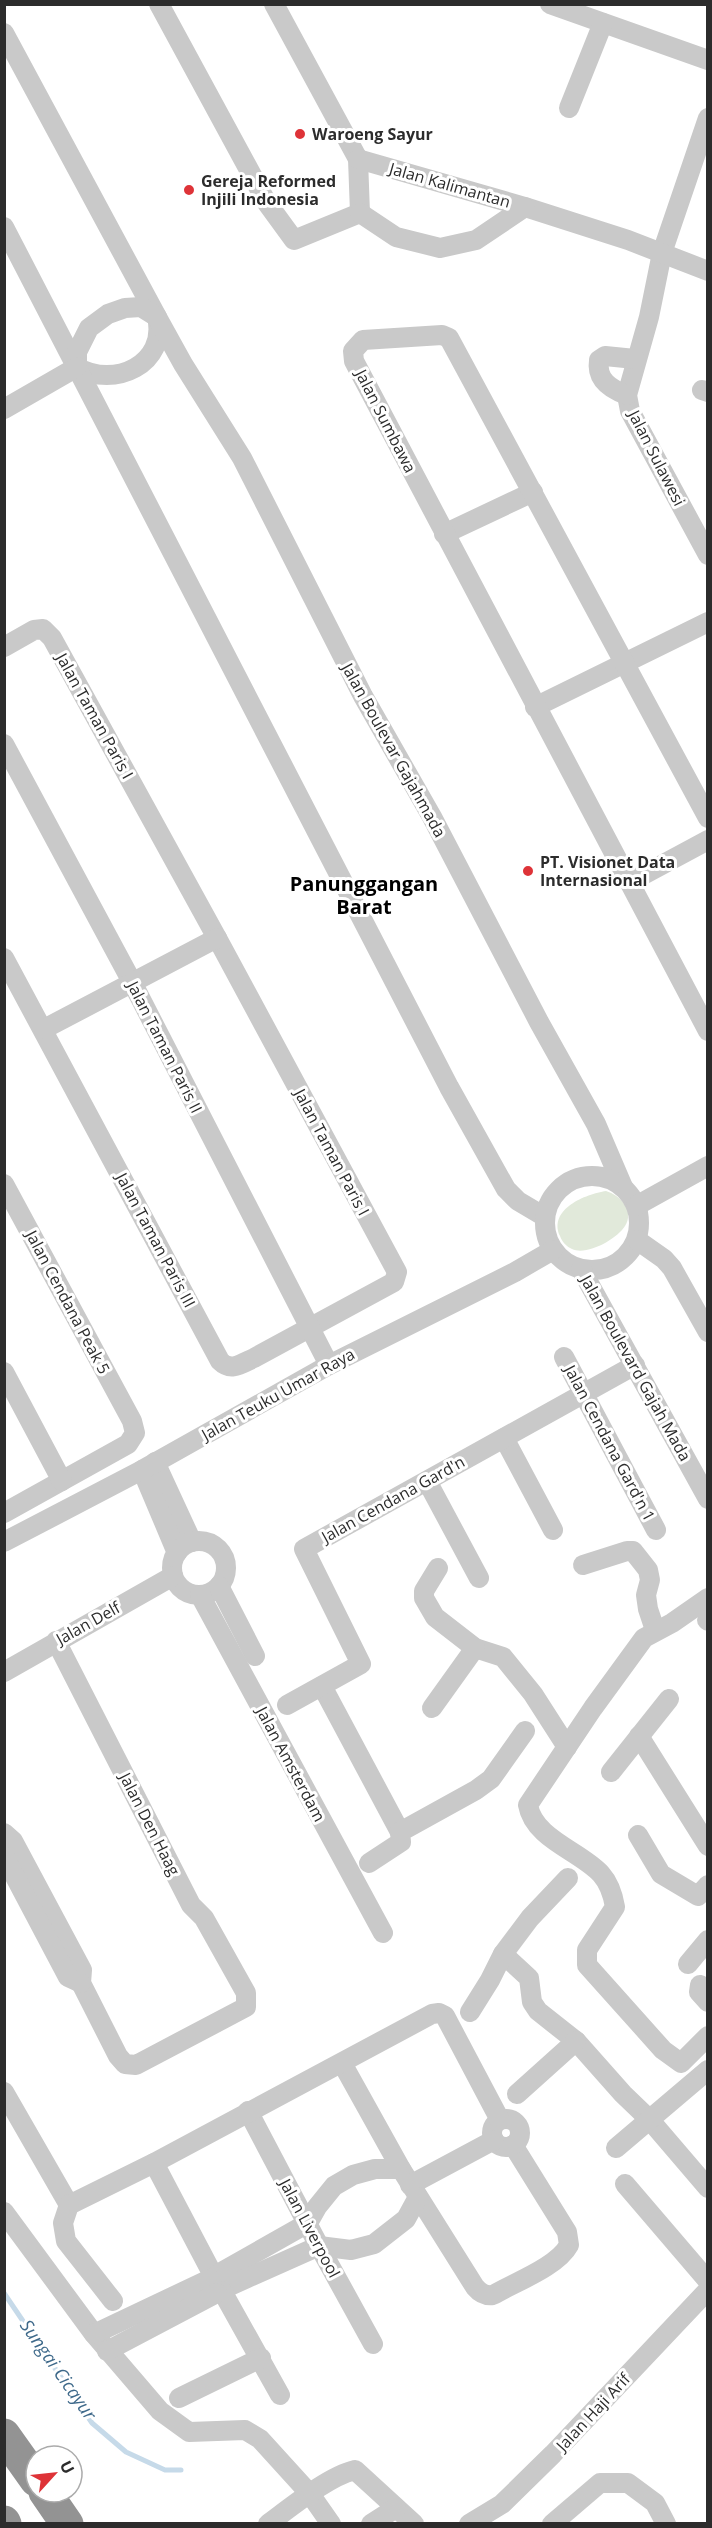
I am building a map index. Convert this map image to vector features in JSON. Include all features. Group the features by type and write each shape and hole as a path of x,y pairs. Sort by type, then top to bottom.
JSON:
{"highway":[{"path":"4,2435 24,2463"},
{"path":"54,2504 67,2523"}],"street":[{"path":"159,4 267,203 294,240 360,213"},
{"path":"274,4 358,159 360,213"},
{"path":"550,4 708,60"},
{"path":"569,108 603,23"},
{"name":"Jalan Boulevar Gajahmada","path":"4,33 183,364 243,458 363,696 432,817 539,1022 596,1124 623,1187"},
{"name":"Jalan Sulawesi","path":"708,118 662,253 649,317 635,359 627,395 630,411 708,555"},
{"name":"Jalan Kalimantan","path":"358,159 525,207 662,253 708,271"},
{"path":"497,199 504,206 508,219"},
{"path":"360,213 396,237 440,248 476,240 525,207"},
{"path":"4,227 449,1087 506,1189 518,1201 545,1217"},
{"path":"141,307 157,317 158,342 148,359 122,373 104,376 91,375 77,367 77,352 89,328 108,314 125,308 141,307"},
{"name":"Jalan Sumbawa","path":"708,818 449,338 442,335 363,340 353,351 354,361 708,1031"},
{"path":"627,395 610,389 602,379 598,368 599,360 605,356 635,359"},
{"path":"4,410 77,367"},
{"path":"444,534 533,492"},
{"path":"535,707 708,622"},
{"name":"Jalan Taman Paris I","path":"4,647 34,630 44,629 52,638 218,938 397,1272 393,1283 310,1328"},
{"name":"Jalan Taman Paris II","path":"4,744 132,982 326,1359"},
{"path":"630,882 708,840"},
{"path":"44,1029 218,938"},
{"name":"Jalan Taman Paris III","path":"4,958 220,1361 225,1366 233,1368 310,1328"},
{"path":"636,1206 708,1166"},
{"path":"592,1175 614,1180 623,1187 636,1206 639,1217 637,1240 624,1258 614,1265 592,1270 581,1269 561,1258 553,1250 548,1240 545,1217 553,1196 570,1180 592,1175"},
{"name":"Jalan Cendana Peak 5","path":"4,1184 132,1421 135,1433 128,1444 62,1481"},
{"path":"637,1240 672,1268 708,1332"},
{"name":"Jalan Teuku Umar Raya","path":"4,1542 148,1466 326,1359 515,1272 553,1250"},
{"name":"Jalan Boulevard Gajah Mada","path":"581,1269 708,1498"},
{"name":"Jalan Cendana Gard'n 1","path":"564,1357 656,1530"},
{"name":"Jalan Cendana Gard'n","path":"287,1705 361,1664 304,1549 634,1365"},
{"path":"4,1372 62,1481 4,1513"},
{"path":"504,1438 553,1530"},
{"path":"148,1466 185,1547"},
{"path":"427,1481 479,1578"},
{"path":"209,1543 222,1554 226,1570 219,1586 207,1594 200,1595 183,1590 173,1576 172,1567 185,1547 209,1543"},
{"path":"583,1565 633,1551 648,1570 650,1580 646,1594 648,1609 656,1630"},
{"path":"438,1568 424,1591 430,1612 476,1648 503,1657 533,1694 567,1747"},
{"name":"Jalan Delf","path":"4,1672 173,1576"},
{"path":"219,1586 255,1656"},
{"name":"Jalan Amsterdam","path":"200,1595 383,1933"},
{"path":"708,1598 672,1623 644,1638 528,1805 530,1814 542,1830 600,1873 612,1891 615,1907 587,1950 587,1965 663,2050 681,2064 708,2037"},
{"name":"Jalan Den Haag","path":"56,1641 191,1905 204,1918 246,1993 247,2004 243,2010 136,2065 125,2064 118,2056 81,1983"},
{"path":"432,1708 476,1648"},
{"path":"322,1686 400,1832 401,1842 369,1863"},
{"path":"611,1772 669,1699"},
{"path":"400,1832 476,1790 491,1779 525,1731"},
{"path":"639,1736 708,1846"},
{"path":"4,1833 13,1841 82,1970 81,1983 68,1977 4,1856"},
{"path":"638,1835 661,1874 704,1895"},
{"path":"470,2012 503,1954 530,1918 568,1878"},
{"path":"688,1964 708,1940"},
{"path":"503,1954 529,1978 532,2002 538,2012 576,2041 623,2094 649,2119 708,2188"},
{"path":"113,2301 66,2241 63,2223 69,2205 154,2163 248,2111 432,2014 439,2013 445,2016 500,2120 493,2129 570,2239 567,2249 553,2262 503,2289 490,2295 478,2291 410,2183 342,2062"},
{"path":"517,2094 576,2041"},
{"path":"616,2148 708,2070"},
{"path":"4,2092 69,2205"},
{"name":"Jalan Liverpool","path":"248,2111 373,2344"},
{"path":"107,2351 218,2283 308,2223 317,2207 334,2186 353,2175 375,2169 410,2183 504,2143"},
{"path":"154,2163 280,2395"},
{"path":"94,2334 218,2283 319,2246 351,2250 374,2244 406,2219 410,2183"},
{"path":"625,2184 708,2281"},
{"path":"4,2212 107,2351 160,2410 189,2432 245,2430 260,2439 310,2494 331,2523"},
{"name":"Jalan Haji Arif","path":"469,2523 483,2517 509,2497 708,2290"},
{"path":"179,2398 261,2358"},
{"path":"268,2523 310,2494 355,2470 414,2523"},
{"path":"554,2523 600,2483 628,2483 655,2503 666,2523"},
{"path":"371,2523 396,2508"}],"green space":[{"path":"606,1191 621,1200 627,1209 628,1220 625,1226 609,1241 593,1248 578,1251 568,1247 561,1238 559,1218 571,1204 579,1199"}],"waterway":[{"name":"Sungai Cicayur","path":"4,2293 92,2423 126,2452 165,2470 181,2470"}],"place":[{"name":"Waroeng Sayur","path":"300,134"},
{"name":"Gereja Reformed Injili Indonesia","path":"189,190"},
{"name":"PT. Visionet Data Internasional","path":"528,871"}],"district":[{"name":"Panunggangan Barat","path":"364,896"}]}
